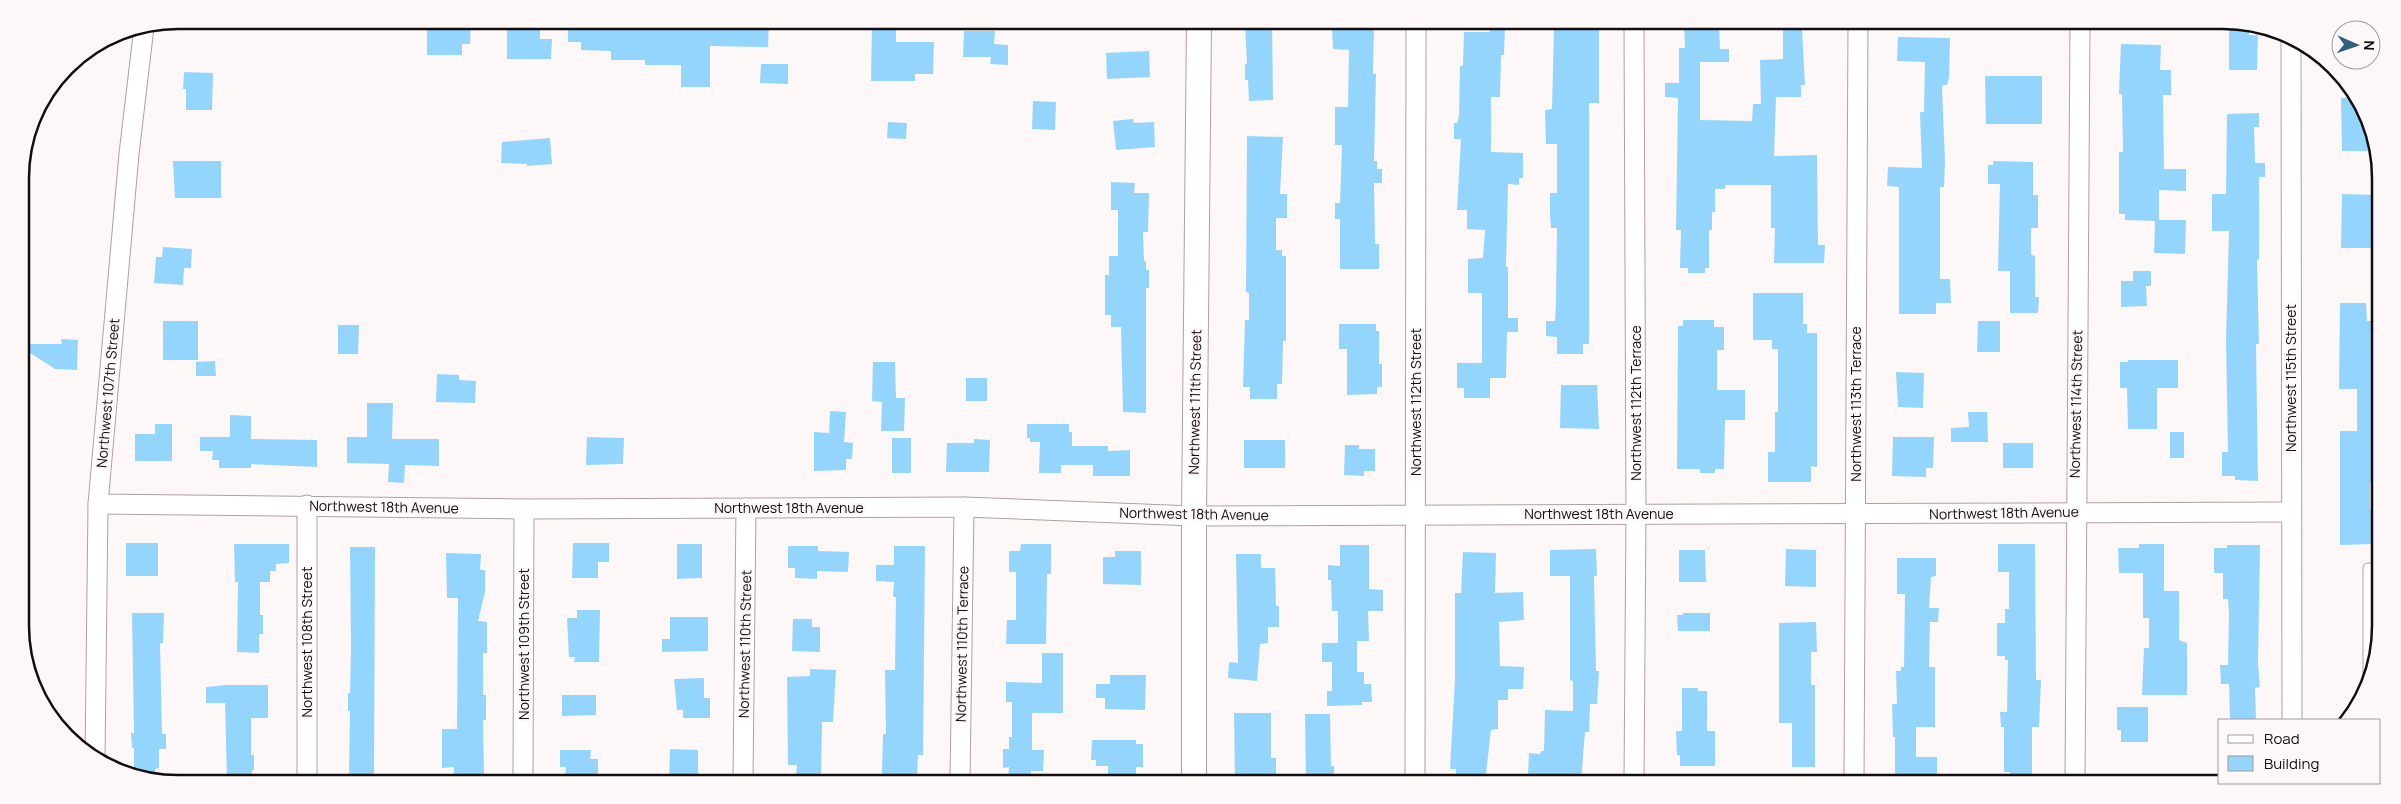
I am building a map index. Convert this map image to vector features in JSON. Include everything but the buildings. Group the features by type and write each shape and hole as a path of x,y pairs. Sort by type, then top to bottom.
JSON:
{"street":[{"name":"Northwest 111th Street","path":"1194,775 1198,29"},
{"name":"Northwest 112th Street","path":"1415,775 1416,29"},
{"name":"Northwest 112th Terrace","path":"1634,29 1636,514 1634,775"},
{"name":"Northwest 113th Terrace","path":"1854,775 1858,29"},
{"name":"Northwest 114th Street","path":"2075,775 2075,512 2080,29"},
{"name":"Northwest 107th Street","path":"95,750 98,504 129,154 143,34"},
{"name":"Northwest 115th Street","path":"2291,46 2292,719"},
{"name":"Northwest 18th Avenue","path":"98,504 524,509 964,507 1194,516 2291,512"},
{"name":"Northwest 108th Street","path":"306,775 307,505"},
{"name":"Northwest 110th Terrace","path":"960,775 964,507"},
{"name":"Northwest 110th Street","path":"743,775 746,508"},
{"name":"Northwest 109th Street","path":"523,775 524,509"}],"lane":[{"path":"2368,660 2368,568 2372,568"}]}
